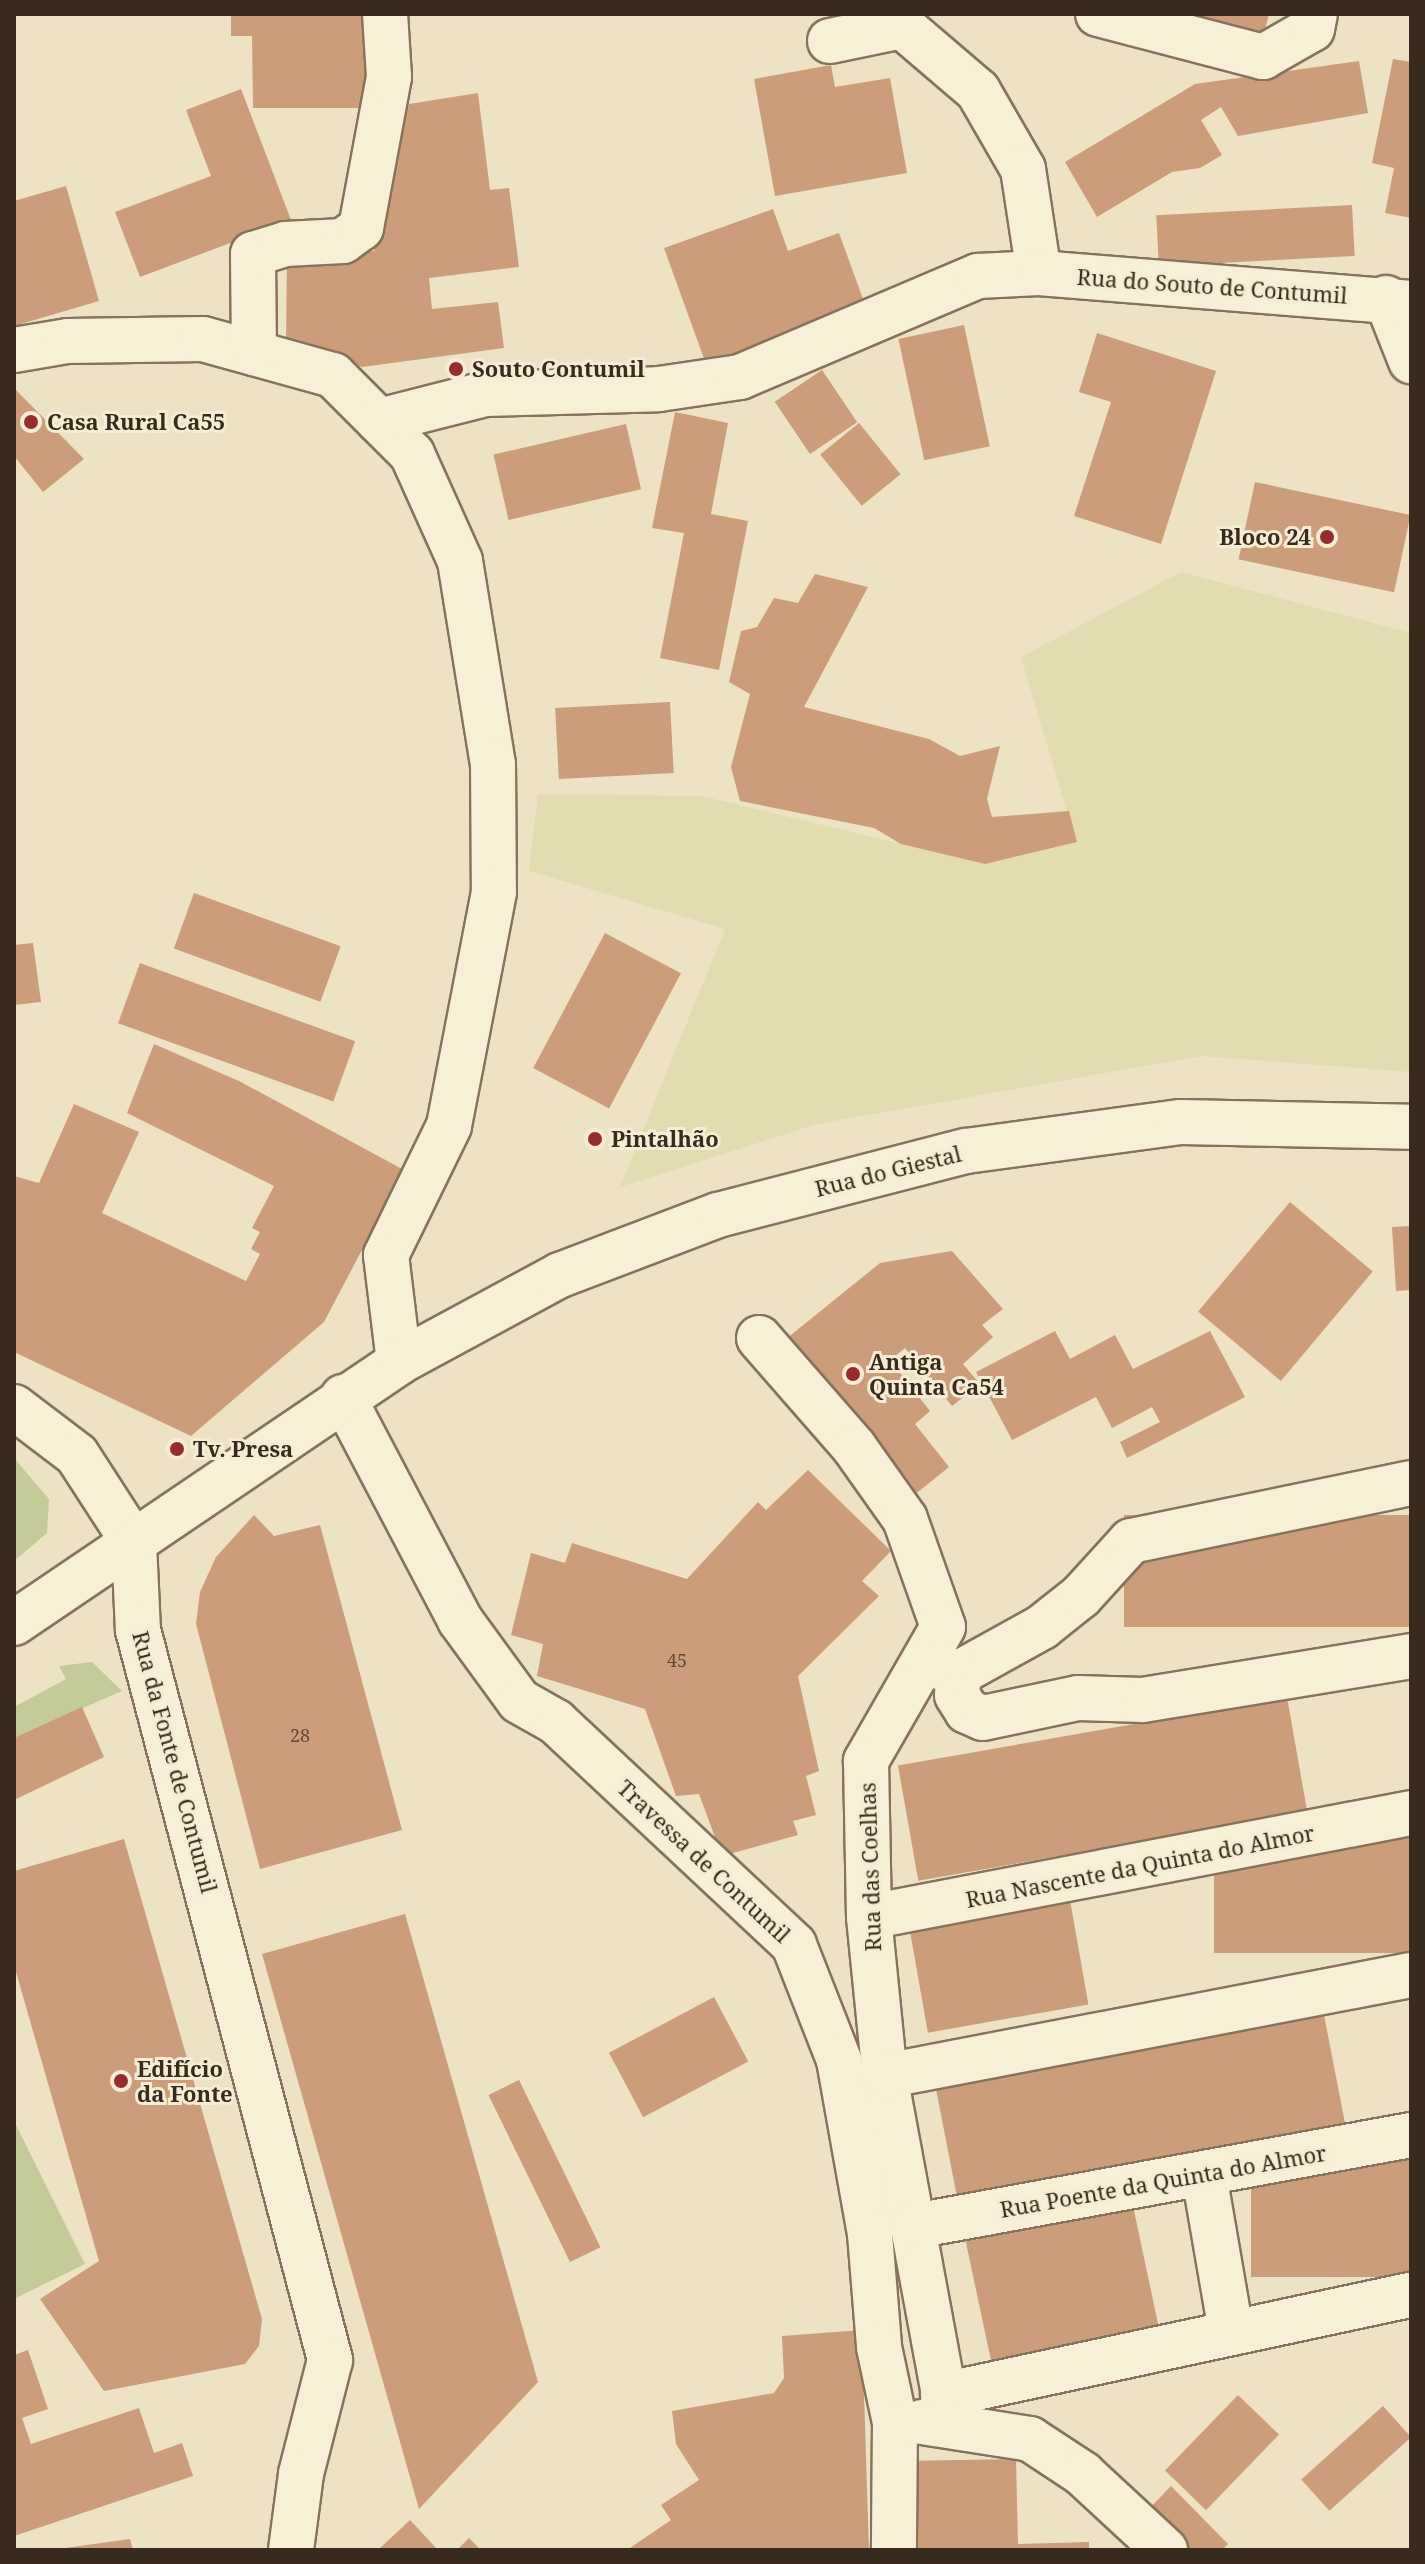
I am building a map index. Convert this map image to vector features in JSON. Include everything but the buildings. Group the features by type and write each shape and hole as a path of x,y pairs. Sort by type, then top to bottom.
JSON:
{"street":[{"path":"254,353 253,254 285,244 343,241 361,228 389,77 385,14"},
{"path":"1098,14 1263,57 1312,29 1315,14"},
{"path":"830,41 902,26 978,91 1023,169 1039,273"},
{"name":"Rua do Souto de Contumil","path":"379,421 485,394 659,389 740,377 978,276 1039,273 1398,300 1411,361"},
{"path":"14,350 68,341 203,339 333,375 412,454 460,561 493,764 494,892 449,1126 386,1255 399,1362 343,1397 14,1623"},
{"name":"Rua do Giestal","path":"399,1362 560,1275 718,1215 966,1151 1181,1122 1411,1127"},
{"name":"Rua das Coelhas","path":"759,1338 854,1447 905,1519 943,1627 942,1668 866,1761 869,1917 885,2076 946,2408"},
{"name":"Travessa de Contumil","path":"343,1397 460,1620 519,1701 556,1722 794,1945 839,2060 895,2423 894,2550"},
{"path":"14,1407 77,1455 134,1543"},
{"path":"1411,1483 1131,1541 1081,1596 1042,1627 942,1668 967,1711 983,1718 1078,1698 1143,1700 1411,1656"},
{"name":"Rua da Fonte de Contumil","path":"134,1543 138,1630 330,2360 301,2474 291,2550"},
{"name":"Rua Nascente da Quinta do Almor","path":"869,1917 1411,1813"},
{"path":"885,2076 1411,1975"},
{"name":"Rua Poente da Quinta do Almor","path":"915,2226 1411,2135"},
{"path":"1204,2175 1231,2331"},
{"path":"895,2423 1231,2331 1411,2295"},
{"path":"946,2408 1030,2439 1083,2474 1165,2550"}],"shaded area":[{"path":"1181,572 1411,633 1411,1072 1201,1056 817,1124 620,1187 725,929 529,871 538,794 702,796 985,864 1076,842 1021,657"}],"green space":[{"path":"14,1458 49,1499 47,1533 14,1561"},
{"path":"92,1662 122,1691 14,1738 14,1707 66,1679 59,1666"},
{"path":"14,2121 85,2264 14,2299"}],"place":[{"name":"Souto Contumil","path":"456,369"},
{"name":"Casa Rural Ca55","path":"31,422"},
{"name":"Bloco 24","path":"1327,537"},
{"name":"Pintalhão","path":"595,1139"},
{"name":"Antiga Quinta Ca54","path":"853,1374"},
{"name":"Tv. Presa","path":"177,1449"},
{"name":"Edifício da Fonte","path":"121,2081"}]}
